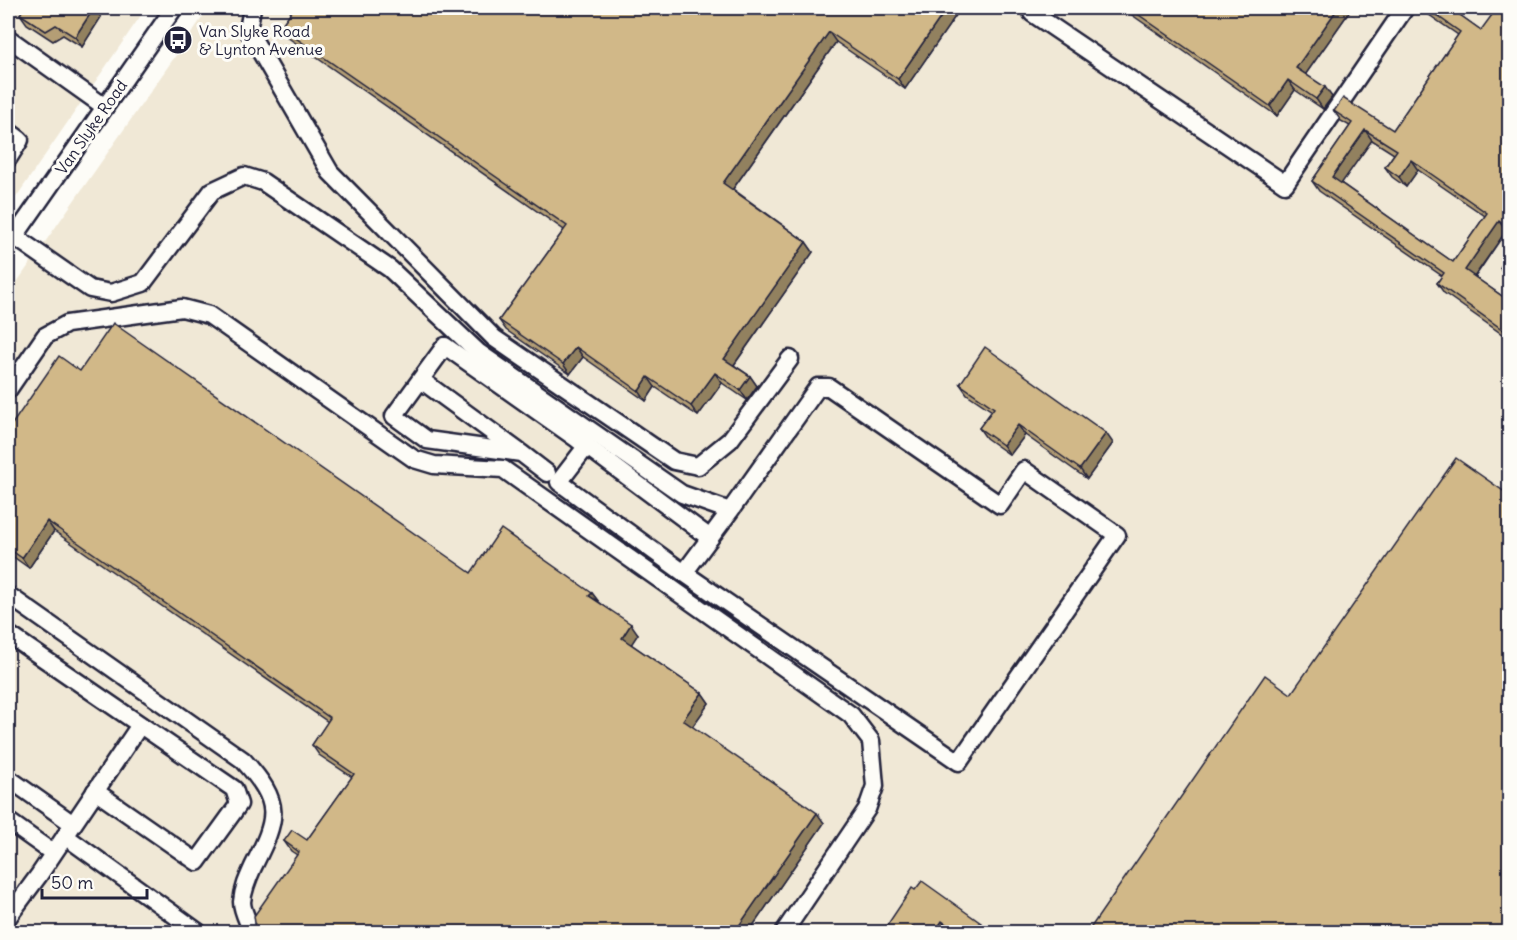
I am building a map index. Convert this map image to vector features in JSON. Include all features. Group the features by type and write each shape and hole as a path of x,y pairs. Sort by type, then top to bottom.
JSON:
{"street":[{"path":"153,8 171,13"},
{"path":"252,8 249,30 330,172 494,338 674,461 698,466 730,440 790,359"},
{"path":"1031,14 1285,184 1405,8"},
{"name":"Van Slyke Road","path":"10,238 171,13"},
{"path":"8,38 105,107"},
{"path":"8,131 20,140 8,159"},
{"path":"10,238 90,289 111,293 143,283 212,191 244,176 263,182 390,269 478,352 682,494 730,511"},
{"path":"8,390 45,336 67,324 182,308 209,315 414,459 434,465 503,469 851,715 871,741 875,786 867,809 784,933"},
{"path":"521,453 427,440 394,416 445,346 710,538"},
{"path":"421,380 547,473"},
{"path":"586,447 559,482 684,573 959,762 1117,535 1024,470 1000,505 829,387 818,387 684,573"},
{"path":"8,595 243,760 262,781 273,807 271,832 246,883 242,904 252,933"},
{"path":"8,634 234,789 239,804 197,862 95,791"},
{"path":"8,917 140,725"},
{"path":"8,778 198,933"},
{"path":"8,821 53,853"}],"shaded area":[{"path":"8,8 146,8 8,209"},
{"path":"209,8 1509,8 1509,932 8,932 8,295"}],"building":[{"path":"24,8 94,8 75,37 56,25 46,31 20,14"},
{"path":"294,8 947,8 898,79 829,32 723,183 806,242 724,359 750,376 740,390 715,373 691,406 648,377 639,391 576,347 563,364 499,320 567,226 280,27"},
{"path":"1129,8 1338,8 1296,68 1325,87 1316,99 1288,80 1270,106"},
{"path":"1426,8 1450,8 1481,30 1497,8 1509,8 1509,228 1499,221 1465,270 1509,301 1509,334 1437,283 1444,273 1312,181 1352,123 1334,111 1343,98 1393,130 1460,32","holes":["1365,130 1397,150 1385,167 1399,177 1411,160 1487,213 1453,262 1332,177"]},
{"path":"1509,253 1509,274 1500,268"},
{"path":"113,323 471,573 501,529 592,593 589,596 631,624 622,638 702,693 683,720 817,813 734,933 243,933 253,928 254,916 299,852 284,841 292,830 307,840 354,774 312,745 330,718 47,521 22,558 8,548 8,430 59,356 80,371"},
{"path":"985,347 1106,433 1080,469 1018,425 1003,445 979,428 994,408 960,384"},
{"path":"1456,458 1509,495 1509,933 1087,933 1265,675 1291,694"},
{"path":"922,881 995,933 959,933 942,921 934,933 922,933 913,926 908,933 882,933 912,888 915,890"}],"place":[{"name":"Van Slyke Road & Lynton Avenue","path":"178,40"}]}
